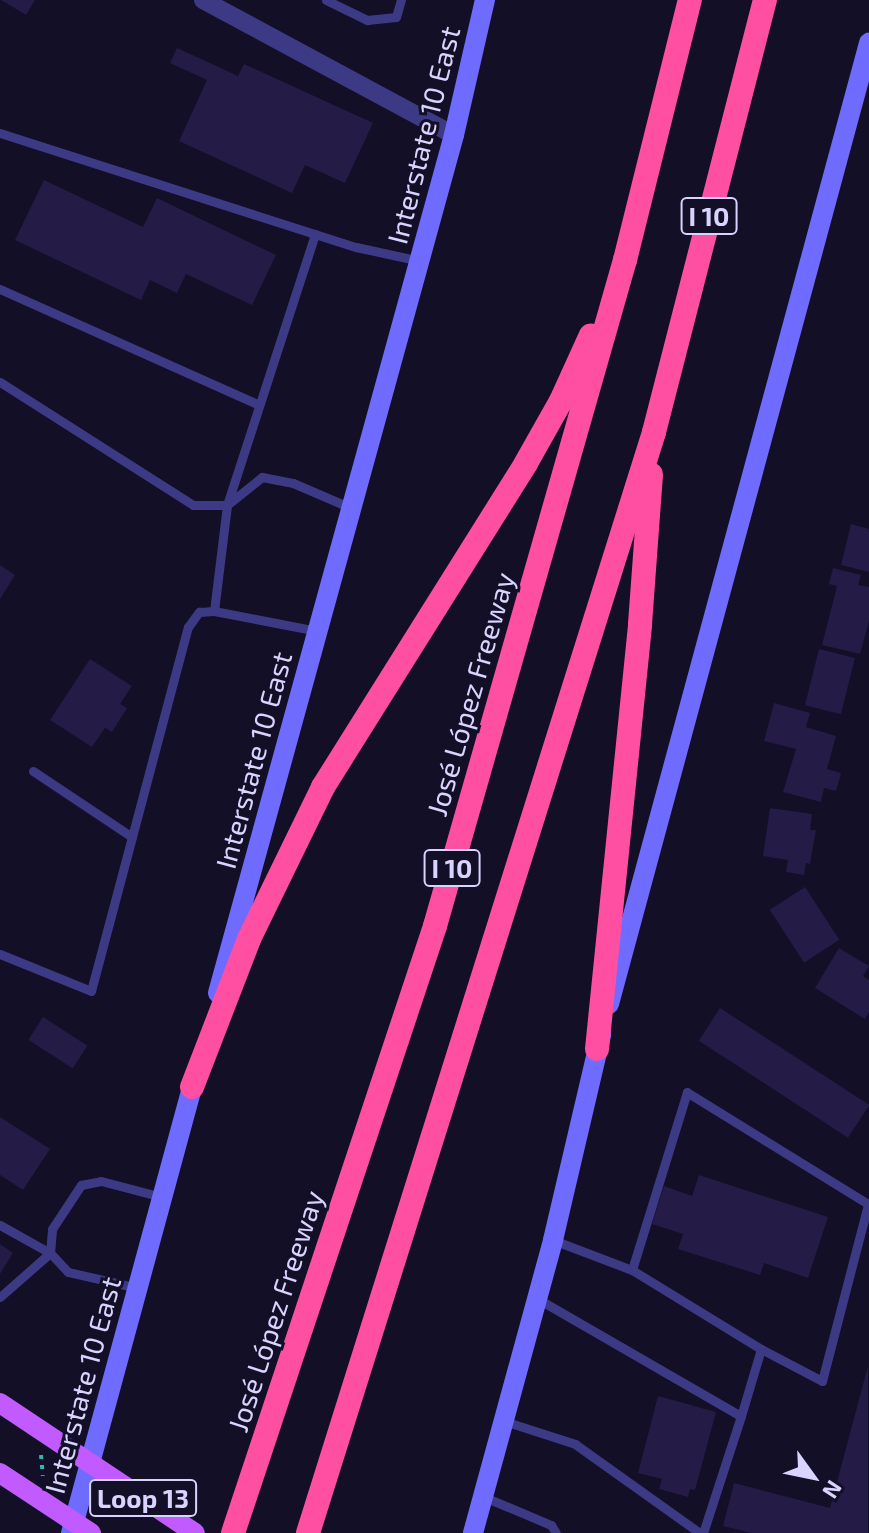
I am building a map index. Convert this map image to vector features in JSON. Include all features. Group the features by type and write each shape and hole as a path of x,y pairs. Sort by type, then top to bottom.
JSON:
{"highway":[{"name":"José López Freeway","path":"233,1533 435,926 625,260 690,0"},
{"name":"I 10","path":"308,1533 654,432 765,0"},
{"path":"192,1087 249,939 309,813 550,422 625,260"},
{"path":"597,1049 640,624 654,432"}],"main road":[{"name":"Interstate 10 East","path":"79,1529 90,1463 420,261 454,135 485,0"},
{"path":"473,1533 538,1299 597,1049 865,73 869,43"},
{"name":"Loop 13","path":"0,1403 195,1533"},
{"name":"Loop 13","path":"0,1473 79,1529"}],"street":[{"path":"203,0 454,135"}],"lane":[{"path":"326,0 367,20 396,17 401,0"},
{"path":"1,137 315,234 420,261"},
{"path":"214,611 227,505 315,234"},
{"path":"0,289 259,405"},
{"path":"0,382 193,505 227,505 262,477 293,483 351,508"},
{"path":"0,954 91,991 188,627 199,612 214,611 318,631"},
{"path":"33,771 132,837"},
{"path":"553,1240 632,1270 761,1349 822,1381 868,1204 687,1092 632,1270"},
{"path":"0,1297 50,1253 52,1229 81,1185 101,1181 162,1197"},
{"path":"0,1225 50,1253 68,1272 138,1288"},
{"path":"538,1299 741,1416"},
{"path":"504,1421 575,1444 701,1533 761,1349"},
{"path":"482,1496 551,1525 556,1533"}],"path":[{"path":"41,1455 43,1476"}],"building":[{"path":"1,0 35,0 26,15"},
{"path":"177,48 238,76 244,64 373,123 345,183 305,165 292,193 179,141 207,80 170,63"},
{"path":"44,180 143,227 157,198 276,255 252,305 186,274 177,293 150,280 141,300 15,240"},
{"path":"851,524 869,529 869,572 841,565"},
{"path":"0,565 15,575 0,599"},
{"path":"833,568 861,575 858,585 869,587 869,621 860,654 822,645 837,586 829,584"},
{"path":"819,649 855,658 841,714 805,705"},
{"path":"90,659 132,686 120,704 127,708 112,732 105,728 92,747 50,720"},
{"path":"774,703 810,713 806,727 836,736 827,769 841,773 836,791 824,788 821,802 783,792 796,749 764,741"},
{"path":"770,808 812,814 810,830 816,830 810,864 806,863 804,875 786,872 788,860 763,856"},
{"path":"805,887 839,940 804,963 770,910"},
{"path":"839,948 869,966 863,976 869,980 869,1012 865,1019 815,988"},
{"path":"720,1008 869,1105 848,1138 699,1041"},
{"path":"43,1017 87,1046 73,1069 28,1040"},
{"path":"0,1117 50,1149 23,1190 0,1175"},
{"path":"699,1175 828,1217 808,1278 764,1263 760,1275 678,1249 683,1234 652,1224 664,1186 692,1196"},
{"path":"0,1244 13,1253 0,1274"},
{"path":"868,1366 868,1533 751,1533 723,1526 734,1483 830,1508"},
{"path":"658,1396 716,1412 695,1490 690,1489 688,1497 659,1489 662,1479 638,1473"}]}
